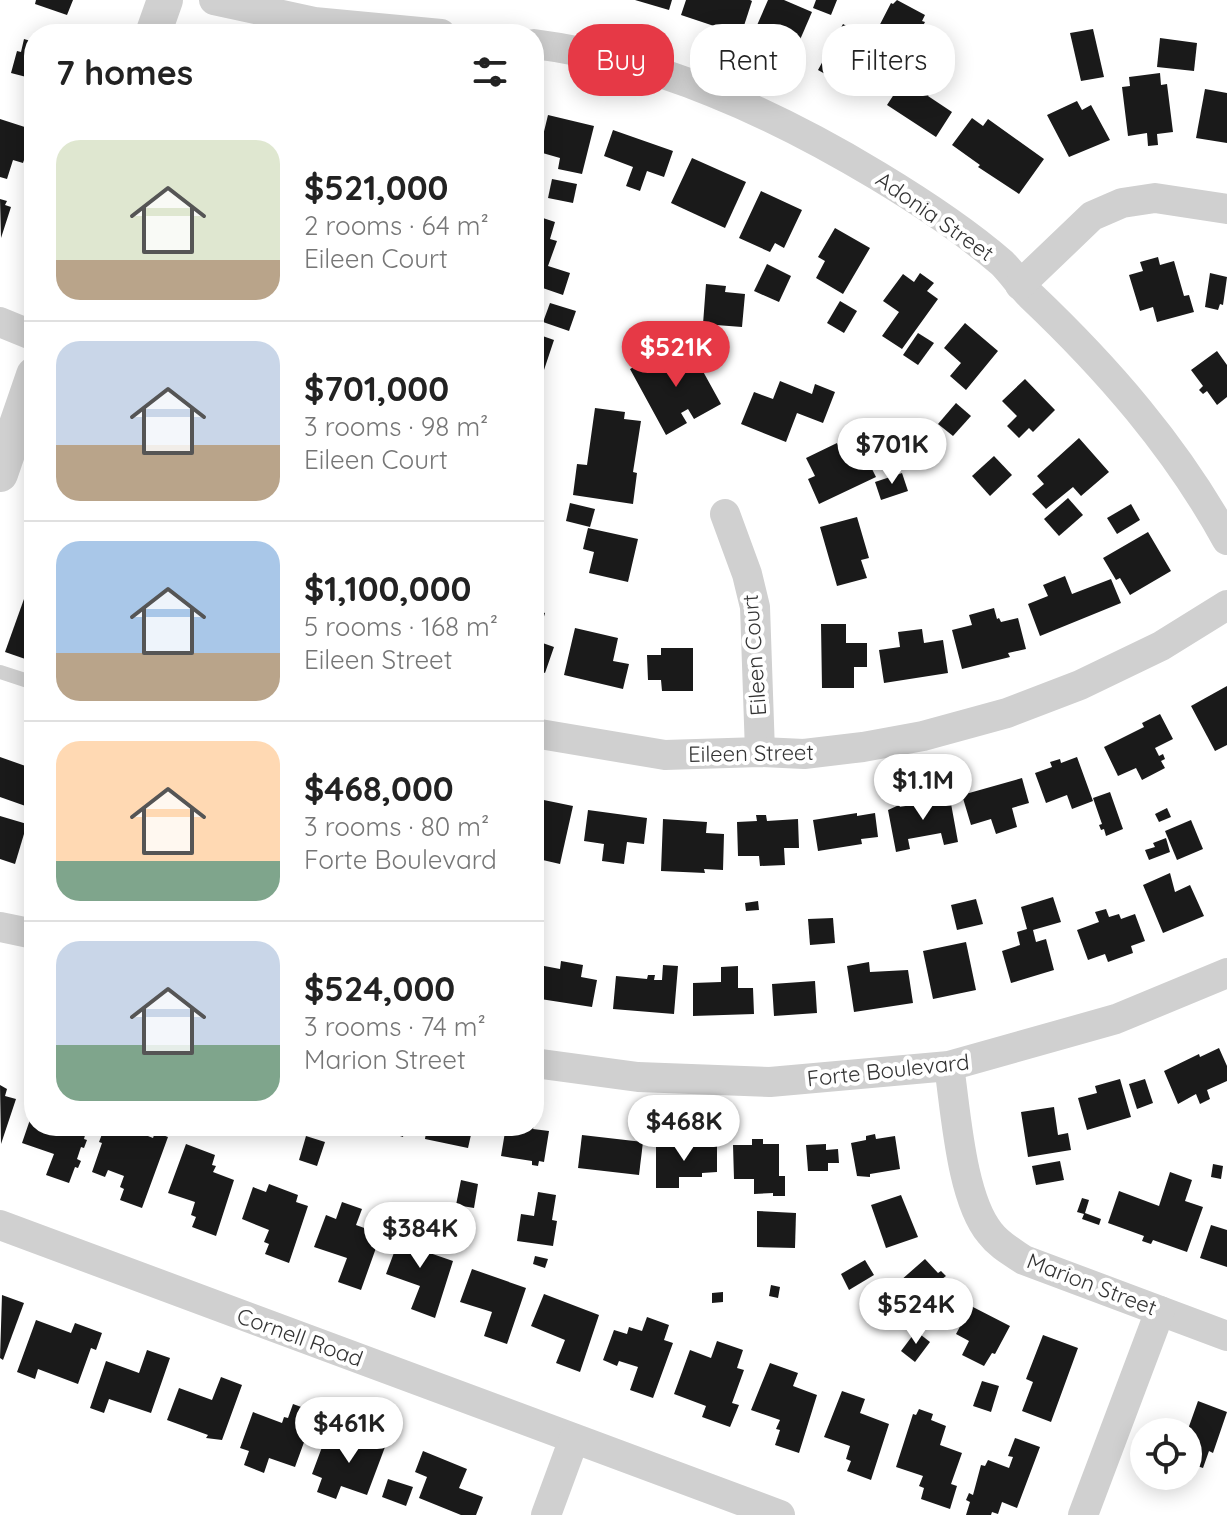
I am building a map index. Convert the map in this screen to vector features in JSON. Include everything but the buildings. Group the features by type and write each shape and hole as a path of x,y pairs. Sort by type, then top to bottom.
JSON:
{"street":[{"path":"157,24 165,0"},
{"path":"214,0 335,24"},
{"name":"Adonia Street","path":"544,45 581,50 683,81 762,112 825,144 924,204 1003,264 1020,285 1087,349 1158,433 1206,503 1227,540"},
{"path":"1020,285 1092,216 1122,203 1155,198 1227,209"},
{"path":"0,322 24,332"},
{"path":"0,474 24,430"},
{"name":"Eileen Court","path":"725,514 747,574 755,607 760,752"},
{"name":"Eileen Street","path":"544,735 665,755 804,754 923,736 1007,713 1080,685 1147,652 1227,605"},
{"path":"0,927 24,932"},
{"name":"Forte Boulevard","path":"544,1064 638,1077 770,1082 949,1066 1116,1019 1227,973"},
{"name":"Marion Street","path":"949,1066 968,1188 987,1230 1000,1245 1024,1260 1227,1336"},
{"name":"Cornell Road","path":"0,1225 780,1515"},
{"path":"1083,1515 1160,1311"},
{"path":"546,1515 574,1439"}],"lane":[{"path":"0,672 24,680"}]}
